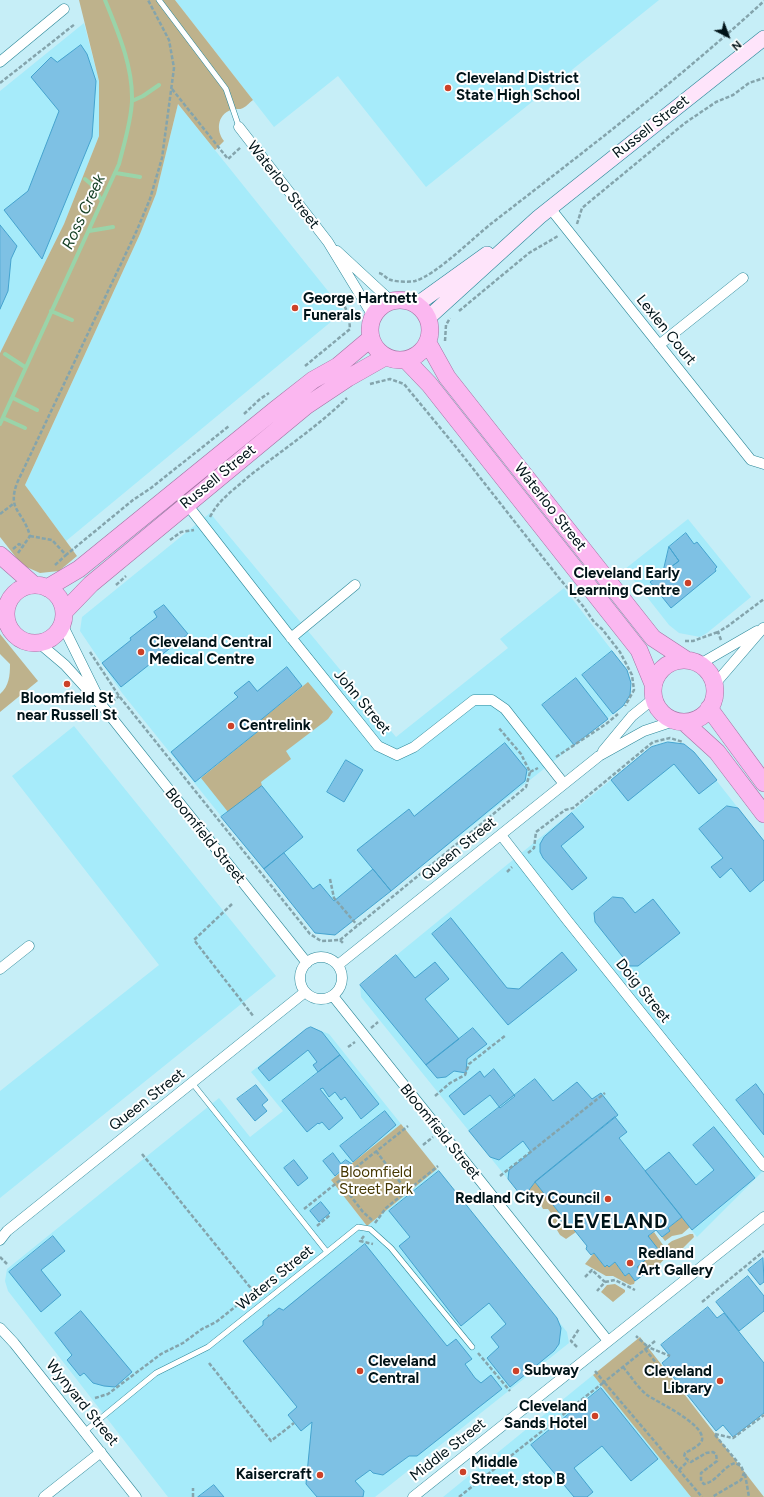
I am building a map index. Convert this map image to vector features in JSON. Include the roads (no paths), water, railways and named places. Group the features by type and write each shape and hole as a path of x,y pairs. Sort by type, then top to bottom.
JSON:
{"highway":[{"path":"406,300 416,305 428,318 430,331 428,343 419,354 406,360 395,361 385,357 377,351 370,339 369,328 373,316 382,305 391,301 406,300"},
{"name":"Russell Street","path":"41,586 79,569 276,409 313,380 338,366 370,339"},
{"name":"Waterloo Street","path":"428,343 447,377 653,638 692,662"},
{"name":"Russell Street","path":"63,618 91,584 186,503 306,406 348,378 385,357"},
{"name":"Waterloo Street","path":"406,360 429,384 639,650 653,692"},
{"path":"8,555 41,586 59,598 63,618 53,636 39,642 22,640 15,635 6,620 3,602 25,587 41,586"},
{"path":"679,721 694,720 702,715 710,708 715,693 714,685 707,670 692,662 668,664 656,676 653,692 658,709 665,716 679,721 717,752 764,814"},
{"path":"710,708 764,783"}],"main road":[{"name":"Russell Street","path":"416,305 545,212 762,43"},
{"name":"Russell Street","path":"428,318 545,212"}],"street":[{"path":"0,61 64,9"},
{"name":"Waterloo Street","path":"239,127 328,242 373,316"},
{"name":"Lexlen Court","path":"545,212 569,232 750,460 764,464"},
{"name":"Waterloo Street","path":"328,242 391,301"},
{"path":"659,345 743,278"},
{"name":"John Street","path":"186,503 291,638 378,746 397,755 414,747 474,700 492,700 505,710 564,784"},
{"path":"291,638 355,585"},
{"name":"Bloomfield Street","path":"63,618 104,708"},
{"path":"692,662 728,648 764,627"},
{"path":"714,685 764,627"},
{"name":"Bloomfield Street","path":"39,642 65,665 104,708 307,963"},
{"name":"Queen Street","path":"599,756 653,692"},
{"name":"Queen Street","path":"338,965 599,756 644,730 679,721"},
{"name":"Doig Street","path":"501,835 567,920 764,1166"},
{"path":"0,969 29,946"},
{"path":"319,957 326,958 338,965 342,978 341,985 333,996 322,1000 316,999 305,992 300,981 303,968 307,963 319,957"},
{"name":"Queen Street","path":"0,1240 4,1233 193,1084 305,992"},
{"name":"Bloomfield Street","path":"333,996 608,1341"},
{"name":"Middle Street","path":"413,1497 764,1217"},
{"name":"Wynyard Street","path":"1,1327 136,1497"},
{"path":"44,1497 101,1452"}],"lane":[{"path":"159,0 226,89 239,127"},
{"name":"Waters Street","path":"84,1432 156,1373 208,1347 327,1252 193,1084"},
{"path":"327,1252 358,1227 370,1229 391,1248 472,1347"}],"waterway":[{"name":"Ross Creek","path":"0,424 119,164 125,141 130,117 132,88 124,49 105,0"},
{"path":"132,101 143,96 159,85"},
{"path":"116,173 140,177"},
{"path":"85,179 91,184 102,201"},
{"path":"89,231 113,227"},
{"path":"51,311 72,320"},
{"path":"5,354 25,367"},
{"path":"13,398 37,410"},
{"path":"3,418 25,428"}],"place":[{"name":"Cleveland District State High School","path":"448,88"},
{"name":"George Hartnett Funerals","path":"295,308"},
{"name":"Cleveland Early Learning Centre","path":"688,583"},
{"name":"Cleveland Central Medical Centre","path":"141,652"},
{"name":"Bloomfield St near Russell St","path":"67,684"},
{"name":"Centrelink","path":"231,726"},
{"name":"Redland City Council","path":"608,1199"},
{"name":"Redland Art Gallery","path":"630,1263"},
{"name":"Cleveland Central","path":"360,1371"},
{"name":"Subway","path":"516,1371"},
{"name":"Cleveland Library","path":"720,1381"},
{"name":"Cleveland Sands Hotel","path":"595,1416"},
{"name":"Middle Street, stop B","path":"463,1472"},
{"name":"Kaisercraft","path":"320,1475"}],"district":[{"name":"CLEVELAND","path":"608,1222"}],"park label":[{"name":"Bloomfield Street Park","path":"376,1182"}]}
